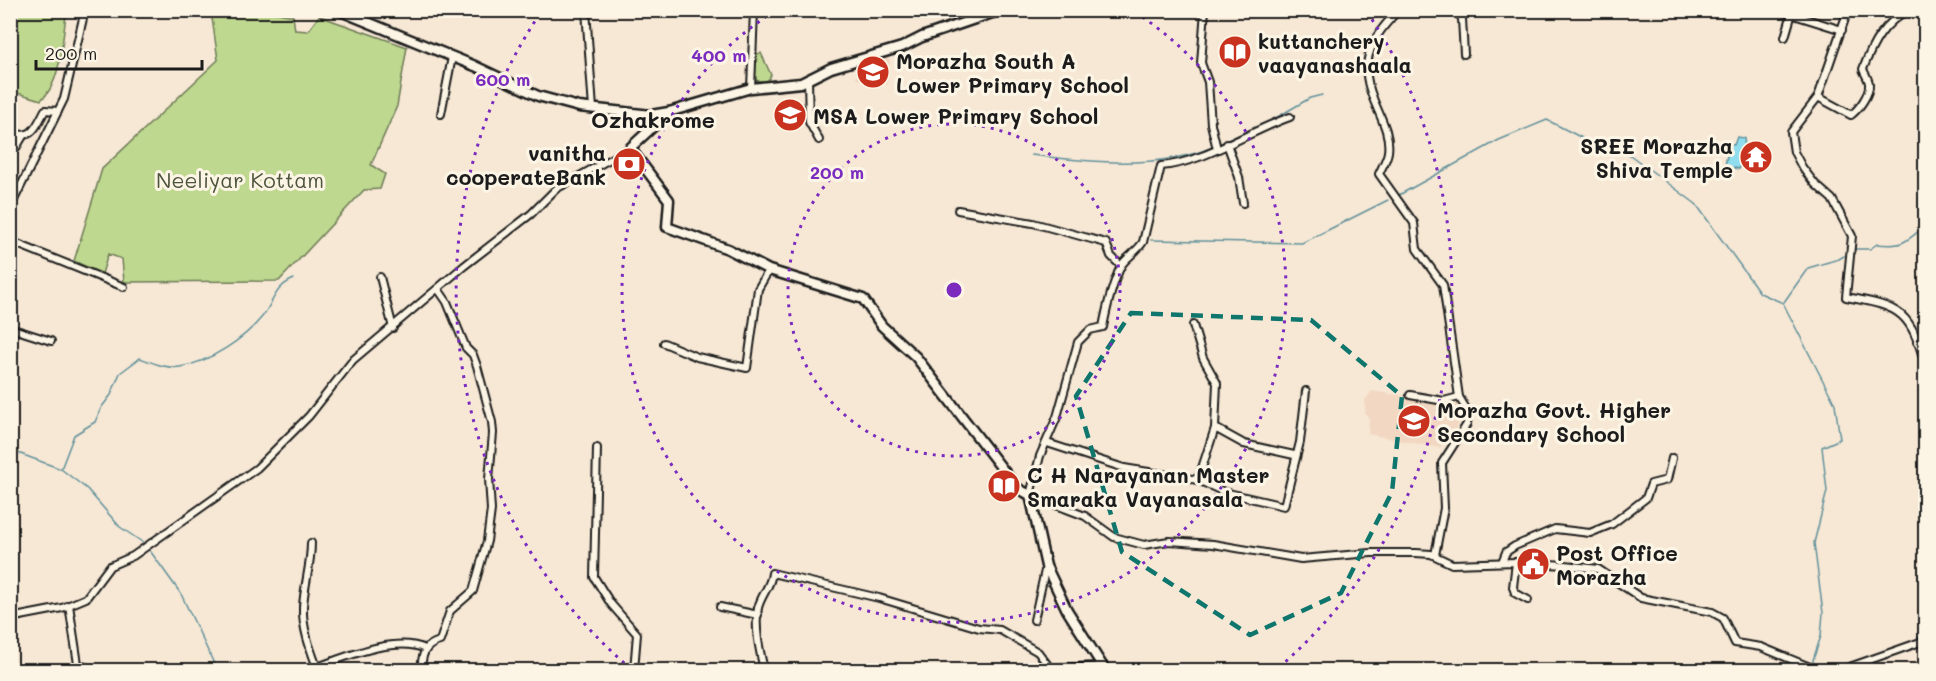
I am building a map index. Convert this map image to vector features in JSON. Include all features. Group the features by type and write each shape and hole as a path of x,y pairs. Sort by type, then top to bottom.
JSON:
{"main road":[{"path":"338,10 452,57 538,96 593,109 651,115 752,88 783,87 831,68 902,47 922,37 1001,10"},
{"path":"669,112 630,148 669,200 667,227 728,249 769,270 828,286 863,299 882,326 916,357 1017,488 1030,495 1046,566 1066,610 1103,668"}],"street":[{"path":"10,208 58,111 74,65 85,10"},
{"path":"586,10 593,109"},
{"path":"752,88 754,10"},
{"path":"1205,10 1201,63 1208,82 1216,146"},
{"path":"1398,10 1375,40 1370,52 1367,82 1388,136 1388,154 1379,174 1414,223 1417,249 1443,285 1459,397 1468,412 1467,424 1442,463 1444,508 1435,555"},
{"path":"1457,10 1462,19 1464,54"},
{"path":"1778,10 1842,30"},
{"path":"1848,10 1818,97 1791,132 1794,152 1802,167 1832,199 1852,236 1846,297 1882,302 1912,324 1926,367"},
{"path":"1818,97 1851,115 1855,112 1865,98 1869,83 1863,69 1870,51 1889,21 1908,10"},
{"path":"1785,37 1792,13"},
{"path":"441,114 452,57"},
{"path":"808,79 809,122 819,140"},
{"path":"10,158 23,136 35,130 45,110 58,111"},
{"path":"1290,117 1173,165 1161,166 1143,242 1137,253 1121,266 1108,300 1103,327 1090,330 1078,342 1057,417 1040,456 1030,495 1085,516 1114,537 1144,545 1169,541 1213,543 1301,560 1371,553 1435,555 1452,564 1516,562 1598,569 1641,598 1712,612 1723,618 1735,643 1761,647 1817,670"},
{"path":"10,131 23,136"},
{"path":"1227,144 1239,177 1243,203"},
{"path":"10,618 69,605 86,598 110,566 142,550 257,468 309,416 353,360 447,280 531,214 556,189 630,148"},
{"path":"958,210 1033,223 1106,243 1111,255 1121,266"},
{"path":"10,241 124,287"},
{"path":"664,343 697,357 747,368 758,289 769,270"},
{"path":"380,277 393,328"},
{"path":"421,670 425,649 430,644 440,641 450,611 473,591 487,542 491,510 489,479 492,422 483,382 473,355 466,348 439,288"},
{"path":"1193,325 1203,358 1217,383 1215,428 1198,480"},
{"path":"10,328 51,341"},
{"path":"1917,342 1926,338"},
{"path":"1926,387 1926,394"},
{"path":"1047,444 1124,468 1198,480 1224,492 1284,506 1294,455 1300,442 1306,391"},
{"path":"1410,395 1444,401 1459,397"},
{"path":"1215,428 1244,444 1294,455"},
{"path":"597,448 594,577 610,604 637,634 634,670"},
{"path":"1502,562 1506,552 1515,546 1555,529 1590,533 1612,524 1646,498 1651,484 1667,480 1672,458"},
{"path":"311,543 311,561 303,608 305,630 318,669 377,648 415,644 425,649"},
{"path":"1516,562 1513,587 1515,593 1528,600"},
{"path":"1034,620 1046,566"},
{"path":"764,670 758,607 771,582 772,573 879,598 979,628 1000,630 1038,652 1050,669 1103,668"},
{"path":"69,605 78,664 92,670"},
{"path":"720,607 758,615"},
{"path":"1841,670 1926,640"}],"highlighted area":[{"path":"1131,313 1311,320 1402,396 1392,492 1341,593 1250,635 1122,552 1076,396"}],"shaded area":[{"name":"Morazha South A Lower Primary School","path":"886,56 890,60 887,85 856,79 858,64"},
{"name":"Morazha Govt. Higher Secondary School","path":"1372,391 1458,404 1463,410 1462,418 1451,439 1439,448 1368,434 1369,419 1365,414 1365,400"}],"green space":[{"path":"10,11 51,11 66,16 57,73 48,93 41,100 11,91"},
{"name":"Neeliyar Kottam","path":"211,11 268,11 293,16 295,30 308,31 319,16 407,47 397,106 371,165 385,174 380,189 364,190 279,281 124,282 122,259 108,254 102,274 74,261 102,169 218,60"},
{"path":"761,53 771,75 767,82 754,80 756,54"}],"water":[{"path":"1737,137 1744,138 1745,149 1739,169 1725,166 1729,144 1734,145"}],"waterway":[{"path":"1217,145 1274,119 1310,98 1322,95"},
{"path":"1399,195 1499,140 1547,120 1588,141 1630,155 1696,204 1760,293 1783,303 1835,404 1840,439 1822,447 1827,491 1814,543 1823,613 1821,636 1813,660 1814,666"},
{"path":"1031,155 1100,162 1146,161 1169,159 1213,147"},
{"path":"1151,240 1302,243 1388,200"},
{"path":"1855,249 1870,249 1877,244 1899,244 1926,225"},
{"path":"1784,302 1808,268 1844,256"},
{"path":"61,469 74,435 95,422 101,408 111,395 120,373 140,358 160,365 180,367 214,355 255,325 282,286 294,279"},
{"path":"10,450 61,469 87,489 120,527 145,544"},
{"path":"148,548 181,594 217,670"}],"place":[{"name":"kuttanchery vaayanashaala","path":"1235,52"},
{"name":"Morazha South A Lower Primary School","path":"873,72"},
{"name":"MSA Lower Primary School","path":"790,115"},
{"name":"SREE Morazha Shiva Temple","path":"1756,157"},
{"name":"vanitha cooperateBank","path":"629,164"},
{"name":"Morazha Govt. Higher Secondary School","path":"1414,421"},
{"name":"C H Narayanan Master Smaraka Vayanasala","path":"1004,486"},
{"name":"Post Office Morazha","path":"1533,564"}],"district":[{"name":"Ozhakrome","path":"653,119"}]}
